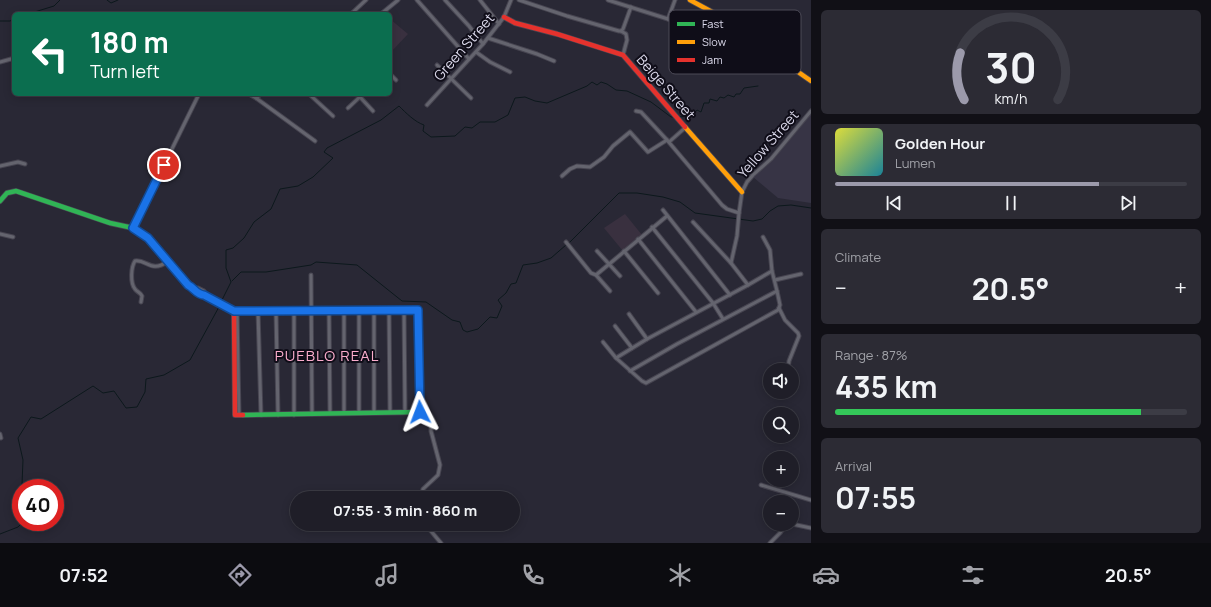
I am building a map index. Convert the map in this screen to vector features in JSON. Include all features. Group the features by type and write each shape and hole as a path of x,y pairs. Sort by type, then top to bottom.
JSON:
{"street":[{"path":"353,12 366,0"},
{"path":"383,12 398,0"},
{"path":"417,0 469,58"},
{"path":"445,0 483,44"},
{"path":"480,0 499,24"},
{"name":"Green Street","path":"428,104 488,38 504,17 511,0"},
{"path":"519,0 621,31 626,34 627,40 623,55"},
{"path":"608,0 668,19"},
{"path":"671,10 675,0"},
{"path":"690,0 708,10"},
{"path":"621,31 631,7"},
{"name":"Beige Street","path":"504,17 515,23 557,34 623,55 742,192"},
{"path":"488,38 554,61"},
{"path":"476,52 490,62 510,72"},
{"path":"0,62 11,59"},
{"path":"437,65 471,98"},
{"path":"801,74 811,81"},
{"path":"392,76 396,80"},
{"path":"133,228 198,96"},
{"path":"252,96 315,141"},
{"path":"311,96 333,116"},
{"path":"348,108 360,98 373,111"},
{"path":"636,111 641,112 668,141 722,205 739,214"},
{"name":"Yellow Street","path":"731,263 737,236 742,192 750,178 771,159 811,111"},
{"path":"562,176 570,169 577,166 590,167 604,157 613,146 628,133 632,133 648,152 668,141 686,127"},
{"path":"0,166 18,162 26,164"},
{"path":"0,201 6,193 16,191 110,223 133,228 148,238 188,285 194,288 196,292 236,311 416,309 419,311 420,412"},
{"path":"663,210 730,295"},
{"path":"596,275 667,216"},
{"path":"692,222 731,263 748,285"},
{"path":"652,227 713,303 723,319"},
{"path":"0,234 14,237"},
{"path":"763,237 770,250 772,271 775,280 779,308 785,320 798,333 799,336 789,363"},
{"path":"638,239 696,312"},
{"path":"566,242 591,273 596,275 610,291"},
{"path":"597,251 620,276"},
{"path":"624,251 658,293"},
{"path":"141,302 142,296 134,288 132,283 133,264 135,261 139,260 150,266 154,266 164,264 168,261"},
{"path":"616,358 647,339 772,271"},
{"path":"775,280 801,274"},
{"path":"311,275 312,414"},
{"path":"630,371 723,319 777,291"},
{"path":"603,342 616,358 643,382 646,382 734,333 771,315 779,308"},
{"path":"329,310 330,413"},
{"path":"344,310 344,413"},
{"path":"359,310 359,412"},
{"path":"374,310 374,412"},
{"path":"389,310 390,412"},
{"path":"404,310 405,412"},
{"path":"236,311 235,415 420,412 429,420 431,424 431,431 440,465 438,475 423,491"},
{"path":"258,311 261,415"},
{"path":"276,311 278,415"},
{"path":"294,311 294,415"},
{"path":"629,314 647,339"},
{"path":"616,326 632,348"},
{"path":"761,485 811,500"},
{"path":"799,525 811,528"},
{"path":"431,531 441,543"},
{"path":"770,543 781,531"}],"shaded area":[{"path":"392,21 408,34 392,51"},
{"path":"811,112 811,203 778,198 753,177 771,160"},
{"path":"625,214 642,235 623,251 604,228"}],"waterway":[{"path":"34,12 54,6 60,0"},
{"path":"107,0 111,3 118,0"},
{"path":"0,21 12,20"},
{"path":"221,302 231,282 226,268 226,250 233,248 244,238 254,222 271,209 280,189 298,186 313,177 333,158 324,152 327,148 381,120 399,106 414,120 424,125 423,131 431,137 455,136 465,127 472,128 480,122 495,122 508,115 515,98 525,97 535,101 547,103 587,86 592,82 597,85 601,82 616,90 627,91 651,102 671,117 675,117"},
{"path":"678,117 692,116 697,110 701,112 704,103 709,103 710,99 717,101 720,97 724,98 728,95 734,97 736,94 740,94 744,88 758,86"},
{"path":"569,243 619,193 637,193 663,197 680,202 695,213 753,221 762,219 778,206 791,205 811,208"},
{"path":"232,281 241,272 266,272 311,265 316,262 357,265 402,301 426,302 452,320 460,322 463,330 467,332 478,329 490,317 497,318 502,306 498,300 506,293 511,284 516,283 523,265 537,263 551,258 566,245"},
{"path":"22,479 23,460 18,438 31,417 41,419 93,386 103,393 114,391 126,408 137,407 145,392 146,379 164,375 190,360 220,305"},
{"path":"0,534 12,529"}],"traffic: fast":[{"path":"0,201 7,193 16,191 110,223 133,228 148,238 188,285 199,294 222,304"},
{"path":"243,415 420,412 418,324"}],"traffic: slow":[{"path":"690,0 708,10"},
{"path":"801,74 811,81"},
{"path":"685,127 742,192"},
{"path":"222,304 234,311 418,310 418,324"}],"traffic: jam":[{"path":"504,17 515,23 557,34 623,55 685,127"},
{"path":"234,311 235,415 243,415"}],"district":[{"name":"PUEBLO REAL","path":"327,356"}],"route":[{"path":"164,165 133,228 144,234 153,243 188,285 194,288 200,295 204,295 234,311 418,310 420,412"}]}
